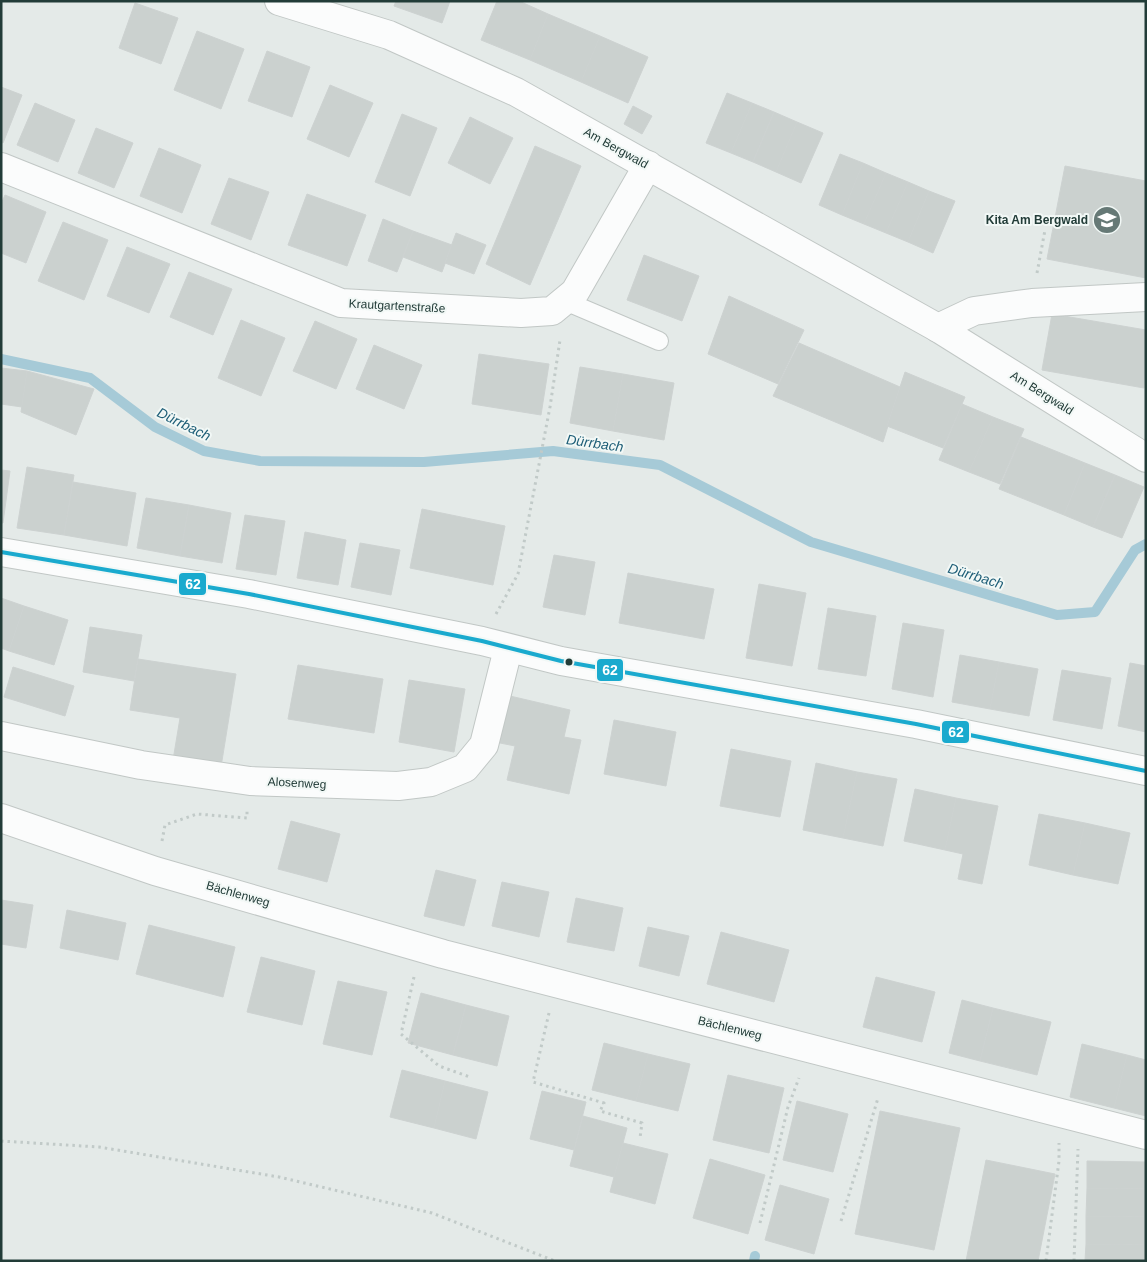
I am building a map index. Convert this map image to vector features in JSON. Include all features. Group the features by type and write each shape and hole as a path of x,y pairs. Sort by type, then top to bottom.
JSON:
{"street":[{"name":"Am Bergwald","path":"279,1 398,39 516,92 938,328 1146,458"},
{"path":"559,306 575,292 648,165"},
{"name":"Krautgartenstraße","path":"1,167 341,303 521,313 559,306"},
{"path":"938,328 974,311 1032,302 1146,297"},
{"path":"1,552 249,594 482,641 508,649 624,673 916,724 1146,771"},
{"name":"Alosenweg","path":"1,736 141,765 250,781 398,786 431,782 465,768 484,745 508,649"},
{"name":"Bächlenweg","path":"1,818 155,871 421,948 1146,1135"}],"lane":[{"path":"559,306 659,341"}],"path":[{"path":"1032,302 1045,230"},
{"path":"482,641 518,574 550,407 560,340 559,306"},
{"path":"160,850 165,825 197,814 247,818"},
{"path":"421,948 401,1034 439,1066 470,1077"},
{"path":"556,983 533,1082 604,1103 600,1111 642,1124 640,1138"},
{"path":"760,1223 788,1107 810,1049"},
{"path":"841,1221 887,1069"},
{"path":"1046,1261 1059,1160 1058,1112"},
{"path":"1,1141 99,1147 278,1177 432,1213 555,1261"},
{"path":"1074,1261 1078,1146 1087,1146"}],"building":[{"path":"396,1 450,1 442,23 394,6"},
{"path":"497,1 519,1 548,14 530,60 481,40"},
{"path":"135,3 178,18 161,64 119,48"},
{"path":"548,14 600,36 581,82 530,60"},
{"path":"197,31 244,49 221,109 174,90"},
{"path":"600,36 648,57 628,103 581,82"},
{"path":"267,51 310,67 292,117 248,101"},
{"path":"330,85 373,103 349,157 307,139"},
{"path":"1,87 22,95 3,143 1,142"},
{"path":"727,93 752,103 731,153 706,143"},
{"path":"35,103 75,120 58,162 17,145"},
{"path":"752,103 774,112 753,162 731,153"},
{"path":"633,106 652,116 642,134 624,124"},
{"path":"774,112 797,122 776,172 753,162"},
{"path":"402,114 437,128 410,196 375,182"},
{"path":"470,117 513,138 490,184 448,163"},
{"path":"797,122 823,133 801,183 776,172"},
{"path":"96,128 133,143 114,188 78,173"},
{"path":"535,146 581,166 530,285 486,264"},
{"path":"159,148 201,165 182,213 140,196"},
{"path":"840,154 863,163 842,215 819,205"},
{"path":"863,163 886,173 864,224 842,215"},
{"path":"1065,166 1146,181 1146,278 1047,259"},
{"path":"886,173 908,182 886,233 864,224"},
{"path":"229,178 269,192 251,240 211,224"},
{"path":"908,182 929,191 908,242 886,233"},
{"path":"929,191 955,201 933,253 908,242"},
{"path":"307,194 366,215 347,266 288,245"},
{"path":"5,195 46,212 26,263 1,253 1,204"},
{"path":"383,219 413,231 397,272 368,261"},
{"path":"63,222 108,240 84,300 38,281"},
{"path":"413,231 452,245 442,272 403,257"},
{"path":"456,233 486,245 474,274 445,263"},
{"path":"127,247 170,264 149,313 107,296"},
{"path":"644,255 699,276 682,321 627,300"},
{"path":"189,272 232,289 213,335 170,317"},
{"path":"729,296 804,330 778,384 708,354"},
{"path":"1052,314 1146,330 1144,388 1042,370"},
{"path":"241,320 285,338 261,396 218,378"},
{"path":"315,321 357,339 336,389 293,371"},
{"path":"799,343 900,387 883,442 773,396"},
{"path":"374,345 422,365 404,409 356,389"},
{"path":"479,354 549,364 541,415 472,404"},
{"path":"580,367 623,374 613,431 570,423"},
{"path":"1,368 27,371 22,407 1,404"},
{"path":"27,371 94,389 76,435 21,412"},
{"path":"905,372 965,397 943,448 887,426"},
{"path":"623,374 674,383 664,440 613,431"},
{"path":"962,404 993,417 969,472 939,460"},
{"path":"993,417 1024,429 1000,484 969,472"},
{"path":"1021,437 1085,463 1064,515 999,489"},
{"path":"1085,463 1115,475 1093,527 1064,515"},
{"path":"27,467 74,475 64,535 17,528"},
{"path":"1,470 10,471 3,523 1,523"},
{"path":"1115,475 1144,487 1122,538 1093,527"},
{"path":"73,482 136,493 127,546 64,535"},
{"path":"146,498 189,505 180,556 137,548"},
{"path":"189,505 231,513 222,563 180,556"},
{"path":"422,509 505,526 493,585 410,568"},
{"path":"245,515 285,521 276,575 236,569"},
{"path":"305,532 346,540 338,585 297,578"},
{"path":"360,543 400,550 391,595 351,587"},
{"path":"554,555 595,562 585,615 543,607"},
{"path":"628,573 714,589 704,639 619,623"},
{"path":"759,584 806,593 792,666 746,658"},
{"path":"1,598 24,606 9,651 1,648"},
{"path":"24,606 68,620 54,665 9,651"},
{"path":"828,608 876,616 866,676 818,669"},
{"path":"903,623 944,630 933,697 892,689"},
{"path":"90,627 142,635 134,681 83,672"},
{"path":"960,655 999,662 990,709 952,702"},
{"path":"138,659 236,674 221,767 173,760 180,718 130,710"},
{"path":"999,662 1038,669 1029,716 990,709"},
{"path":"1130,663 1146,666 1146,732 1118,726"},
{"path":"298,665 383,679 374,733 288,719"},
{"path":"13,667 74,686 65,716 4,697"},
{"path":"1062,670 1111,678 1102,729 1053,720"},
{"path":"409,680 465,689 454,752 399,742"},
{"path":"510,696 570,710 564,737 581,740 569,794 507,780 515,746 500,743"},
{"path":"614,720 676,732 666,786 604,774"},
{"path":"731,749 791,761 780,817 720,806"},
{"path":"816,763 857,772 843,838 803,830"},
{"path":"857,772 897,779 883,846 843,838"},
{"path":"915,789 956,798 945,850 904,841"},
{"path":"956,798 998,806 982,884 958,879 963,854 945,850"},
{"path":"1039,814 1085,823 1073,875 1029,865"},
{"path":"291,821 340,834 327,882 278,869"},
{"path":"1085,823 1130,833 1118,884 1073,875"},
{"path":"436,870 476,880 464,926 424,916"},
{"path":"502,882 549,892 539,937 492,926"},
{"path":"576,898 623,908 614,951 567,942"},
{"path":"1,900 33,905 26,948 1,944"},
{"path":"67,910 126,923 118,960 60,948"},
{"path":"149,925 235,947 223,997 136,974"},
{"path":"648,927 689,936 679,976 639,966"},
{"path":"721,932 789,950 774,1002 707,984"},
{"path":"261,957 315,971 302,1025 247,1012"},
{"path":"876,977 935,992 922,1042 863,1027"},
{"path":"338,981 387,992 372,1055 323,1044"},
{"path":"421,993 466,1005 453,1055 408,1043"},
{"path":"962,1000 993,1008 980,1061 949,1053"},
{"path":"466,1005 509,1016 497,1066 453,1055"},
{"path":"993,1008 1051,1022 1037,1075 980,1061"},
{"path":"604,1043 648,1054 636,1101 592,1090"},
{"path":"1082,1044 1127,1055 1114,1108 1070,1097"},
{"path":"648,1054 690,1064 678,1111 636,1101"},
{"path":"1127,1055 1146,1060 1146,1116 1114,1108"},
{"path":"402,1070 445,1081 434,1128 390,1117"},
{"path":"728,1075 784,1088 769,1153 713,1140"},
{"path":"445,1081 488,1092 476,1139 434,1128"},
{"path":"542,1091 586,1102 574,1150 530,1139"},
{"path":"797,1101 848,1114 833,1172 783,1160"},
{"path":"880,1111 960,1128 934,1250 855,1234"},
{"path":"583,1116 627,1128 614,1177 570,1166"},
{"path":"623,1143 668,1154 655,1204 610,1192"},
{"path":"710,1159 765,1175 748,1234 693,1218"},
{"path":"986,1160 1055,1174 1038,1261 966,1261"},
{"path":"1087,1161 1146,1162 1146,1189 1087,1188"},
{"path":"780,1185 829,1199 814,1254 765,1240"},
{"path":"1087,1188 1146,1189 1146,1217 1086,1216"},
{"path":"1086,1216 1146,1217 1146,1245 1086,1244"},
{"path":"1086,1244 1146,1245 1146,1261 1085,1261"}],"waterway":[{"name":"Dürrbach","path":"1,359 90,378 155,427 204,451 260,461 424,462 553,451 660,465 811,542 1057,615 1095,612 1135,550 1146,544"},
{"path":"754,1261 755,1256"}],"transit line":[{"name":"62","path":"1,552 249,594 482,641 561,661 916,724 1146,771"}],"place":[{"name":"Kita Am Bergwald","path":"1107,220"}]}
